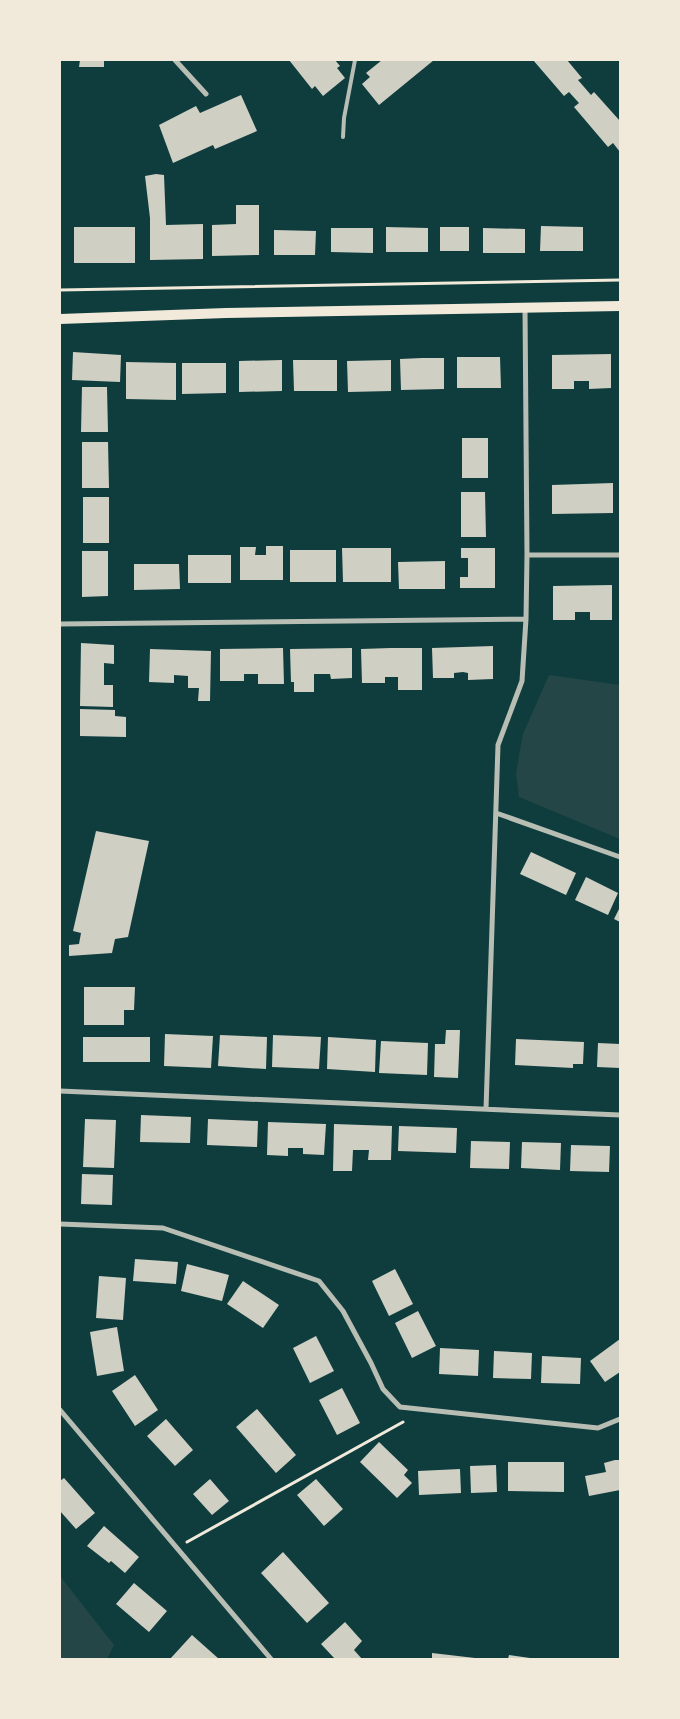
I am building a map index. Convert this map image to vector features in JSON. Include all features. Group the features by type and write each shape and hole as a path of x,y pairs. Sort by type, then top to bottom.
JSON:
{"main road":[{"path":"60,319 226,313 620,306"}],"street":[{"path":"175,60 206,94"},
{"path":"486,1109 498,745 522,681 526,619 525,308"},
{"path":"527,555 620,555"},
{"path":"60,624 526,619"},
{"path":"496,813 620,857"},
{"path":"60,1091 620,1115"},
{"path":"60,1224 163,1228 319,1282 343,1312 383,1389 400,1407 598,1428 620,1419"},
{"path":"60,1410 270,1659"}],"lane":[{"path":"343,137 344,118 355,60"}],"path":[{"path":"60,290 620,280"},
{"path":"176,1548 426,1409"}],"shaded area":[{"path":"549,675 620,685 620,839 519,797 516,773 523,734"},
{"path":"60,1576 114,1645 107,1659 60,1659"}],"building":[{"path":"80,60 104,60 104,67 79,67"},
{"path":"289,60 335,60 340,66 337,68 345,78 323,96 315,86 312,89"},
{"path":"382,60 434,60 379,105 362,84 370,77 366,73"},
{"path":"533,60 567,60 582,78 578,80 591,95 594,92 620,121 620,152 613,143 608,147 574,107 579,103 569,92 564,96"},
{"path":"241,95 257,131 215,149 213,145 173,163 159,125 196,106 200,113"},
{"path":"164,175 166,225 203,224 203,259 150,260 150,218 145,176"},
{"path":"236,205 259,205 259,255 212,256 212,225 236,224"},
{"path":"541,226 583,227 583,251 540,251"},
{"path":"74,227 135,227 135,263 74,263"},
{"path":"386,227 428,228 428,252 386,252"},
{"path":"440,227 469,227 469,251 440,251"},
{"path":"331,228 373,228 373,253 331,252"},
{"path":"483,228 525,229 525,253 483,253"},
{"path":"274,230 316,231 315,255 274,255"},
{"path":"73,352 121,355 120,382 72,380"},
{"path":"611,354 611,388 589,389 589,381 574,381 574,389 552,389 552,355"},
{"path":"457,357 500,357 501,388 457,388"},
{"path":"444,358 444,389 401,390 400,359"},
{"path":"282,360 282,391 239,392 239,361"},
{"path":"293,360 337,360 337,391 294,391"},
{"path":"391,360 391,391 348,392 347,361"},
{"path":"126,362 176,363 176,400 126,399"},
{"path":"182,363 226,363 226,393 182,394"},
{"path":"82,387 107,387 108,432 81,432"},
{"path":"462,438 488,438 488,478 462,478"},
{"path":"82,442 108,442 109,488 82,488"},
{"path":"613,483 613,513 552,514 552,485"},
{"path":"461,492 485,492 486,537 461,537"},
{"path":"83,497 109,497 109,543 83,543"},
{"path":"266,546 283,546 283,580 240,580 240,547 256,547 255,555 266,555"},
{"path":"342,548 391,548 391,582 343,582"},
{"path":"461,548 495,548 495,588 460,588 460,577 468,577 468,558 461,558"},
{"path":"290,550 336,550 336,582 290,582"},
{"path":"82,551 108,551 108,596 82,597"},
{"path":"188,555 231,555 231,583 188,583"},
{"path":"445,561 445,589 399,589 398,562"},
{"path":"134,564 179,564 180,589 134,590"},
{"path":"612,585 612,620 590,620 590,612 575,612 575,620 553,620 553,586"},
{"path":"81,643 114,645 114,664 104,663 104,685 113,685 113,707 80,706"},
{"path":"493,646 493,679 468,680 468,673 463,672 454,673 454,678 433,678 432,648"},
{"path":"283,648 284,684 258,684 258,674 244,674 244,681 220,681 220,649"},
{"path":"352,648 352,678 331,679 330,674 314,674 314,692 294,692 294,682 291,682 290,649"},
{"path":"422,648 422,690 398,690 398,677 385,677 385,683 362,683 361,649"},
{"path":"150,649 211,651 210,701 198,701 199,688 188,688 188,676 174,675 174,683 149,682"},
{"path":"80,709 115,710 115,716 126,717 126,737 80,736"},
{"path":"96,831 149,841 128,937 115,939 112,953 69,956 69,945 79,944 81,933 73,931"},
{"path":"531,852 576,873 566,895 520,874"},
{"path":"586,877 618,893 608,915 575,900"},
{"path":"620,907 620,922 614,919"},
{"path":"84,987 135,987 134,1010 124,1010 124,1025 84,1025"},
{"path":"446,1030 460,1030 458,1078 434,1077 435,1044 445,1044"},
{"path":"165,1034 213,1036 211,1068 164,1066"},
{"path":"220,1035 267,1037 266,1069 218,1066"},
{"path":"273,1035 321,1037 319,1069 272,1067"},
{"path":"83,1037 150,1037 150,1062 83,1062"},
{"path":"328,1037 376,1040 375,1072 327,1069"},
{"path":"516,1039 584,1042 583,1064 573,1064 573,1068 515,1065"},
{"path":"381,1041 428,1043 427,1075 379,1073"},
{"path":"598,1043 620,1044 620,1068 597,1067"},
{"path":"141,1115 191,1117 190,1143 140,1142"},
{"path":"85,1119 116,1120 114,1168 83,1167"},
{"path":"208,1119 258,1121 257,1147 207,1145"},
{"path":"268,1122 326,1124 324,1155 303,1154 303,1148 288,1148 288,1156 267,1155"},
{"path":"334,1124 392,1126 391,1160 368,1160 369,1150 353,1150 352,1171 333,1171"},
{"path":"399,1126 457,1128 456,1153 398,1151"},
{"path":"471,1141 510,1142 509,1169 470,1168"},
{"path":"522,1142 561,1143 560,1170 521,1168"},
{"path":"571,1145 610,1146 609,1172 570,1171"},
{"path":"82,1174 113,1175 112,1205 81,1204"},
{"path":"135,1259 178,1262 176,1284 133,1281"},
{"path":"187,1264 229,1275 222,1301 181,1291"},
{"path":"395,1269 413,1304 389,1316 372,1281"},
{"path":"99,1276 126,1278 123,1320 96,1318"},
{"path":"243,1281 279,1305 263,1328 227,1304"},
{"path":"418,1311 436,1346 412,1358 395,1323"},
{"path":"117,1327 124,1371 97,1376 90,1332"},
{"path":"316,1336 334,1371 310,1383 293,1348"},
{"path":"620,1339 620,1372 605,1382 590,1361"},
{"path":"440,1348 479,1350 478,1376 439,1374"},
{"path":"494,1351 532,1353 531,1379 493,1378"},
{"path":"542,1356 581,1358 580,1384 541,1383"},
{"path":"135,1375 158,1410 135,1426 112,1391"},
{"path":"342,1388 360,1423 337,1435 319,1400"},
{"path":"257,1409 296,1455 276,1473 236,1427"},
{"path":"166,1419 193,1450 175,1466 147,1436"},
{"path":"379,1442 408,1470 404,1475 412,1483 397,1498 360,1462"},
{"path":"620,1460 620,1490 589,1496 585,1476 606,1472 604,1463"},
{"path":"508,1462 564,1462 564,1492 508,1491"},
{"path":"496,1465 497,1492 471,1493 470,1466"},
{"path":"460,1469 461,1493 419,1495 418,1471"},
{"path":"64,1478 95,1513 76,1529 60,1511 60,1481"},
{"path":"210,1479 229,1501 212,1515 193,1494"},
{"path":"316,1479 343,1509 324,1526 297,1495"},
{"path":"104,1526 139,1557 125,1573 111,1561 109,1563 87,1546"},
{"path":"283,1552 329,1603 307,1623 261,1573"},
{"path":"134,1583 167,1611 149,1632 116,1604"},
{"path":"345,1622 362,1641 354,1650 362,1659 335,1659 321,1644"},
{"path":"192,1635 219,1659 170,1659"},
{"path":"432,1653 475,1658 475,1659 432,1659"},
{"path":"509,1655 530,1658 530,1659 508,1659"}]}
